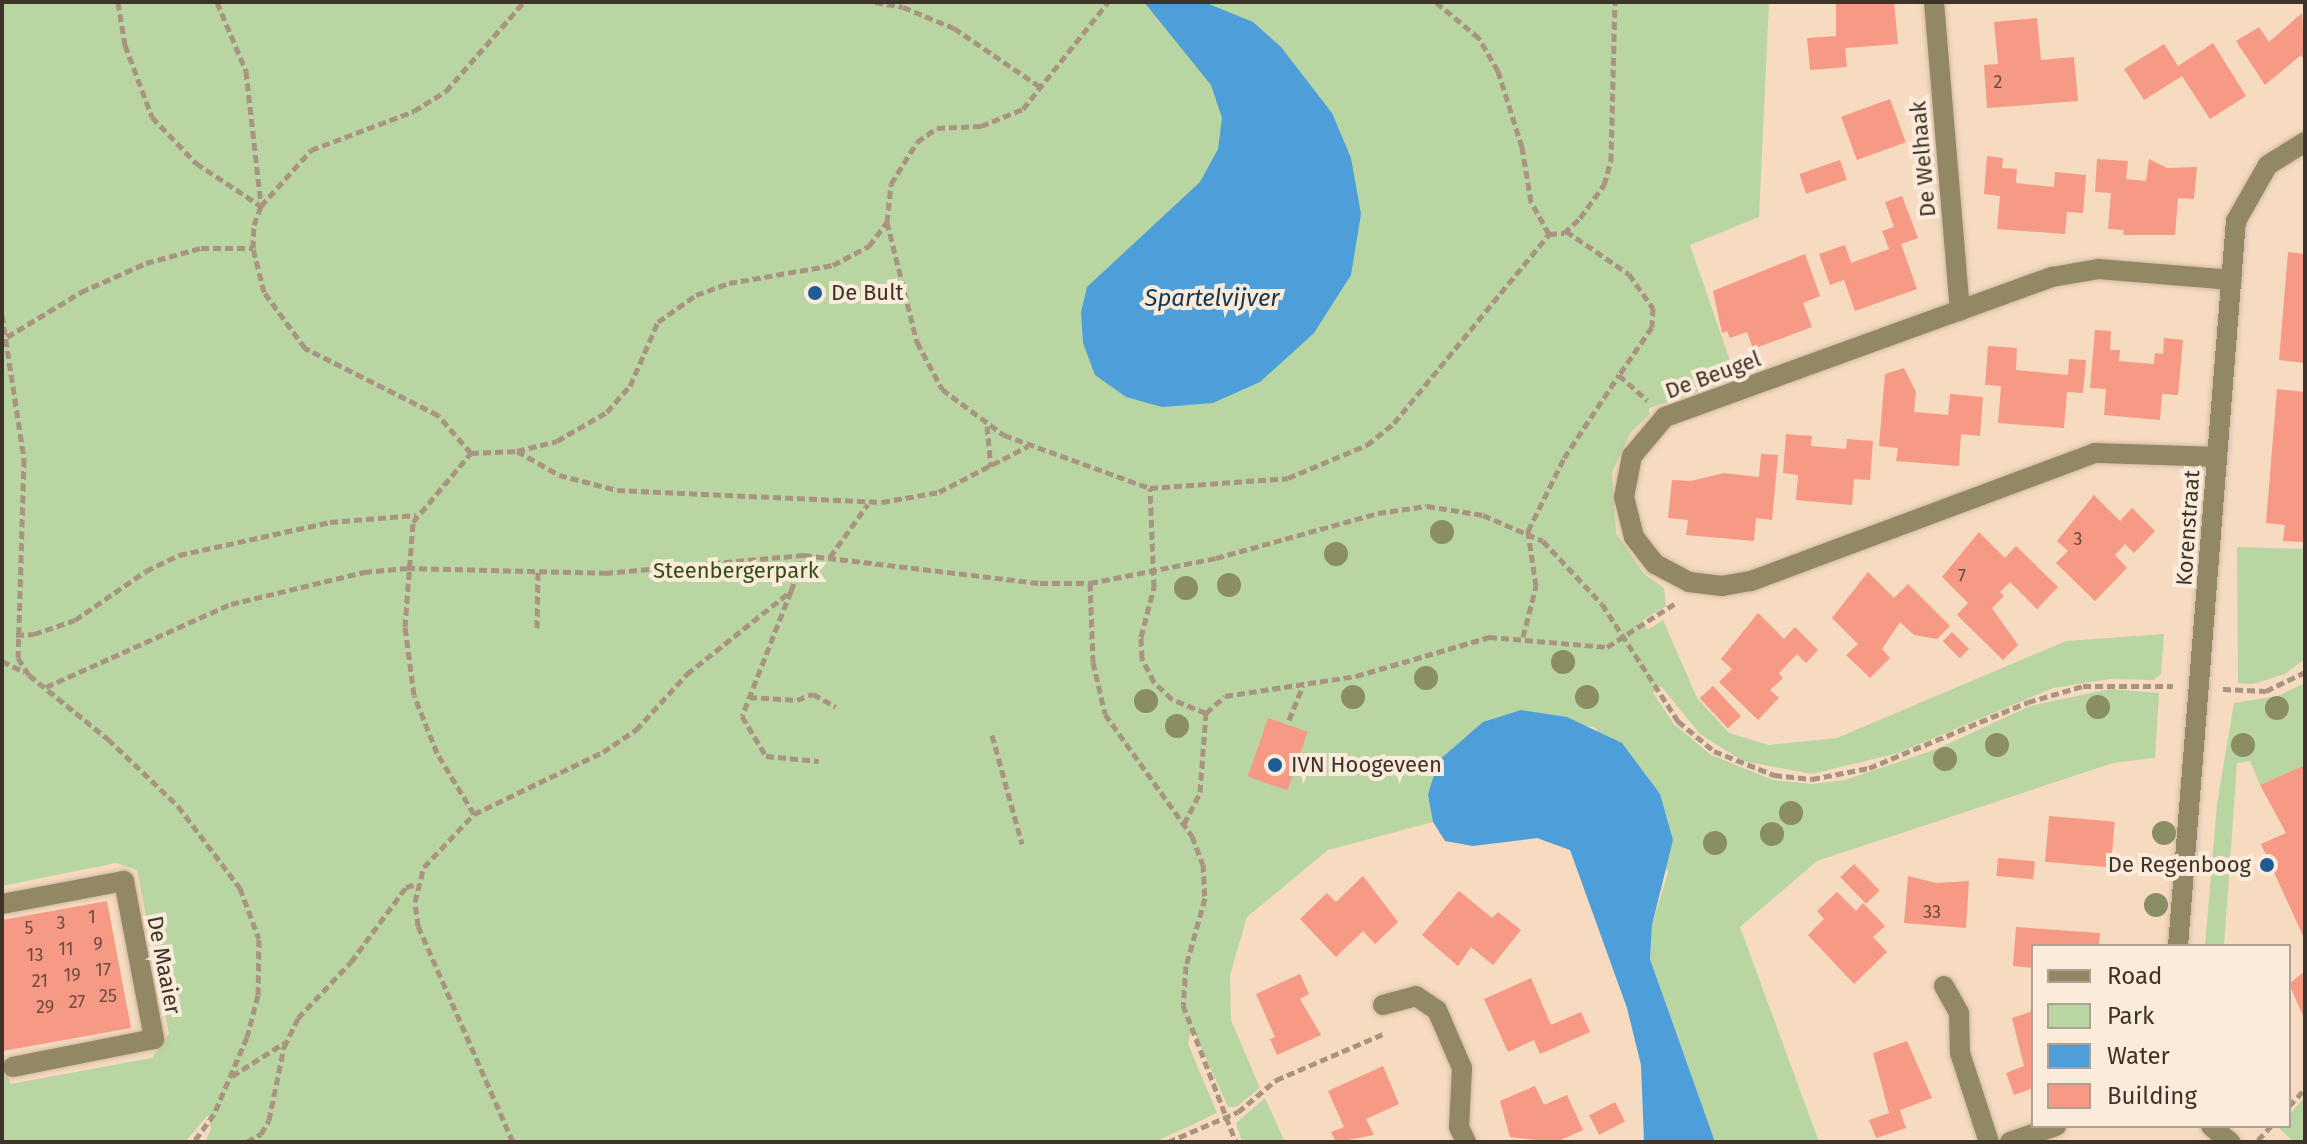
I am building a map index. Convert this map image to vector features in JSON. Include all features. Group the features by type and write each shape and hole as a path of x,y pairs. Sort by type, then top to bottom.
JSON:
{"street":[{"name":"De Welhaak","path":"1934,2 1960,311"},
{"name":"Korenstraat","path":"2178,944 2236,221 2268,165 2305,142"},
{"name":"De Beugel","path":"2217,457 2095,453 1750,581 1722,586 1689,582 1655,564 1641,549 1625,514 1624,481 1632,456 1649,431 1665,417 2079,271 2232,280"},
{"name":"De Maaier","path":"2,904 124,881 154,1039 13,1067"},
{"path":"1944,986 1959,1013 1960,1053 1989,1142"},
{"path":"1383,1005 1416,996 1437,1010 1462,1068 1459,1127 1466,1142"},
{"path":"2010,1142 2050,1128"},
{"path":"2213,1128 2230,1142"}],"path":[{"path":"118,2 125,45 152,117 196,163 261,206"},
{"path":"217,2 246,71 261,206 253,248 264,292 305,348 430,410 471,453"},
{"path":"261,206 311,150 414,111 446,91 524,2"},
{"path":"875,2 903,7 954,28 1039,86"},
{"path":"1107,2 1023,109 981,126 937,128 917,142 891,184 887,222 917,342 942,389 987,426 1029,445 1150,488 1288,478 1367,445 1394,423 1549,234 1566,231 1604,185 1611,161 1615,2"},
{"path":"1436,2 1452,12 1479,38 1498,71 1519,135 1531,202 1549,234"},
{"path":"1451,2 1452,12"},
{"path":"474,814 437,753 414,695 406,636 407,568 416,515 471,453 517,451 557,441 607,412 630,386 658,322 682,302 711,287 847,260 869,246 887,222"},
{"path":"1523,637 1536,586 1528,531 1564,458 1652,327 1653,308 1629,274 1566,231"},
{"path":"7,337 81,292 157,259 217,246 253,248"},
{"path":"2,315 26,493 16,635 18,658 29,675"},
{"path":"1619,375 1665,417"},
{"path":"987,426 991,468"},
{"path":"517,451 544,469 597,487 839,501 910,500 991,468 1029,445"},
{"path":"1150,488 1154,571 1141,637 1145,667 1172,699 1206,713"},
{"path":"830,558 868,504"},
{"path":"46,687 231,604 320,580 407,568 538,572 655,571 804,555 1014,580 1090,583 1154,571 1409,507 1470,513 1528,531 1572,567 1626,638 1678,721 1697,739 1741,766 1794,778 1869,768 2028,702 2083,686 2200,686 2266,691 2305,672"},
{"path":"16,635 34,634 75,620 146,571 179,555 330,522 416,515"},
{"path":"804,555 742,716 766,756 819,761"},
{"path":"537,628 538,572"},
{"path":"1206,713 1237,692 1303,686 1489,637 1523,637 1596,648 1626,638 1669,610 1689,582"},
{"path":"1090,583 1093,662 1105,714 1198,847 1206,889 1184,979 1185,1017 1236,1142"},
{"path":"513,1142 479,1073 449,988 422,939 415,902 417,884 434,853 474,814 621,740 714,649 791,591"},
{"path":"2,661 46,687 145,771 203,835 240,888 259,939 258,995 231,1077 194,1142"},
{"path":"1289,720 1303,686"},
{"path":"749,697 797,700 813,694 825,696 836,707"},
{"path":"1184,824 1200,792 1206,713"},
{"path":"992,735 1022,844"},
{"path":"247,1142 261,1134 269,1120 285,1043 305,1009 351,962 406,887 417,884"},
{"path":"1168,1142 1226,1119 1276,1080 1393,1029"},
{"path":"231,1077 285,1043"},
{"path":"2291,1104 2305,1089"}],"green space":[{"name":"Steenbergerpark","path":"2,2 1769,2 1759,217 1690,245 1736,378 1649,408 1649,415 1631,432 1612,472 1616,533 1644,574 1664,588 1666,606 1643,620 1648,630 1663,620 1697,698 1729,733 1769,745 1837,738 2066,641 2164,634 2161,674 2154,680 2110,679 2053,688 1898,753 1812,774 1743,761 1700,734 1661,686 1653,693 1674,724 1711,755 1773,780 1812,784 1845,780 1937,749 2030,706 2110,689 2159,693 2155,758 2113,763 1817,861 1740,927 1819,1142 1715,1142 1650,959 1652,925 1668,872 1596,728 1521,710 1428,795 1433,822 1328,850 1247,917 1230,975 1231,1020 1260,1088 1236,1107 1228,1107 1192,1027 1188,1044 1217,1113 1155,1142 205,1142 211,1129 208,1115 185,1142 2,1142 2,1044 10,1084 152,1058 169,1034 137,870 116,863 2,886"},
{"path":"2237,547 2305,549 2305,659 2285,674 2253,684 2238,683"},
{"path":"2305,683 2305,765 2260,785 2250,761 2237,763 2224,944 2205,944 2217,804 2234,703 2278,696"},
{"path":"2305,1097 2305,1142 2294,1142 2279,1128 2291,1128 2291,1113"},
{"path":"1265,1098 1285,1142 1242,1142 1236,1123"}],"water":[{"name":"Spartelvijver","path":"1144,2 1204,2 1253,22 1281,47 1332,113 1351,158 1361,214 1351,275 1314,333 1260,382 1213,403 1162,407 1126,397 1095,375 1083,343 1081,312 1087,287 1200,182 1218,149 1222,118 1211,85"},
{"path":"1521,710 1567,717 1622,743 1660,794 1673,840 1652,925 1650,959 1715,1142 1644,1142 1641,1065 1627,1008 1570,850 1537,838 1473,846 1445,841 1433,822 1428,795 1438,761 1483,722"}],"building":[{"path":"1836,2 1894,2 1898,44 1845,48 1847,67 1810,70 1807,38 1836,36"},
{"path":"2302,13 2305,62 2301,55 2265,85 2236,41 2259,27 2269,42"},
{"path":"2037,18 2041,60 2074,57 2078,101 1987,108 1984,65 1998,64 1994,22"},
{"path":"2213,43 2246,96 2210,119 2182,76 2144,100 2124,69 2164,44 2178,66"},
{"path":"1890,99 1906,142 1857,160 1841,117"},
{"path":"1987,156 2003,158 2002,168 2017,169 2016,183 2054,187 2055,172 2086,175 2083,213 2067,212 2065,234 1997,229 2000,196 1984,194"},
{"path":"2097,159 2128,161 2126,179 2146,181 2149,159 2167,168 2197,167 2194,199 2178,198 2175,235 2123,235 2124,230 2108,229 2111,193 2095,192"},
{"path":"1840,160 1847,180 1806,194 1799,174"},
{"path":"1902,196 1918,238 1901,244 1917,289 1855,311 1844,280 1830,285 1819,254 1845,245 1851,263 1889,249 1882,231 1894,227 1885,202"},
{"path":"2288,252 2305,254 2305,363 2279,360"},
{"path":"1805,254 1820,296 1803,303 1812,327 1753,349 1747,332 1730,338 1727,331 1722,333 1713,291"},
{"path":"2095,330 2111,331 2110,350 2120,350 2119,361 2154,364 2155,353 2163,354 2164,338 2183,340 2178,395 2162,394 2160,420 2104,415 2106,389 2090,388"},
{"path":"1988,346 2017,348 2016,370 2068,375 2069,359 2086,360 2083,393 2067,392 2064,428 1998,423 2001,386 1985,385"},
{"path":"1904,368 1916,392 1914,412 1948,415 1950,394 1983,397 1980,436 1961,434 1959,466 1896,461 1898,448 1879,446 1885,374"},
{"path":"2277,389 2305,392 2305,542 2283,541 2285,525 2266,523"},
{"path":"1786,434 1812,436 1811,446 1846,449 1847,439 1873,441 1870,480 1854,479 1852,505 1796,500 1798,475 1783,473"},
{"path":"1761,454 1778,455 1772,520 1756,518 1754,541 1686,535 1688,520 1668,518 1672,480 1691,481 1724,473 1759,477"},
{"path":"2094,495 2120,521 2132,508 2155,531 2134,553 2125,544 2115,555 2127,568 2095,601 2056,563 2068,551 2057,541"},
{"path":"1979,532 2005,558 2016,546 2058,587 2037,609 2010,582 2000,592 2004,596 1992,608 2018,645 2003,660 1957,615 1968,603 1942,577"},
{"path":"1868,572 1894,598 1908,584 1950,626 1937,639 1914,635 1900,622 1882,649 1890,658 1870,678 1846,655 1858,644 1832,618"},
{"path":"1758,613 1784,639 1795,627 1818,650 1806,663 1797,654 1779,673 1783,678 1770,690 1779,698 1758,720 1719,682 1732,669 1721,659"},
{"path":"1952,632 1969,649 1960,658 1943,641"},
{"path":"1713,686 1741,716 1728,728 1700,698"},
{"path":"1268,718 1308,732 1288,790 1248,777"},
{"path":"2305,765 2305,940 2261,844 2286,833 2260,785"},
{"path":"2049,816 2115,822 2111,868 2045,862"},
{"path":"1998,858 2035,861 2033,879 1996,876"},
{"path":"1854,864 1880,891 1866,904 1840,877"},
{"path":"1363,876 1398,922 1375,944 1363,931 1336,957 1300,919 1327,893 1336,902"},
{"path":"1908,876 1936,883 1969,881 1966,928 1904,923"},
{"path":"1459,891 1492,918 1498,912 1521,930 1493,965 1471,947 1458,966 1422,935"},
{"path":"1837,892 1856,911 1863,903 1885,926 1873,937 1887,952 1854,984 1808,935 1824,919 1817,911"},
{"path":"107,901 131,1028 3,1051 2,920"},
{"path":"2016,927 2100,933 2099,944 2031,944 2031,968 2013,966"},
{"path":"2305,971 2305,1020 2291,988 2291,982"},
{"path":"1300,974 1309,994 1300,999 1321,1035 1277,1055 1270,1039 1275,1037 1256,994"},
{"path":"1531,978 1551,1025 1581,1012 1590,1032 1540,1054 1534,1040 1508,1052 1484,999"},
{"path":"2031,1012 2031,1089 2014,1095 2006,1073 2024,1066 2012,1018"},
{"path":"1907,1041 1932,1098 1900,1110 1906,1128 1876,1138 1869,1120 1889,1113 1873,1053"},
{"path":"1383,1066 1399,1104 1366,1119 1374,1135 1336,1142 1331,1132 1344,1127 1328,1091"},
{"path":"1535,1086 1544,1105 1567,1095 1583,1130 1556,1142 1510,1137 1500,1101"},
{"path":"1615,1102 1625,1122 1599,1135 1589,1115"}],"place":[{"name":"De Bult","path":"815,293"},
{"name":"IVN Hoogeveen","path":"1275,765"},
{"name":"De Regenboog","path":"2267,865"}]}
